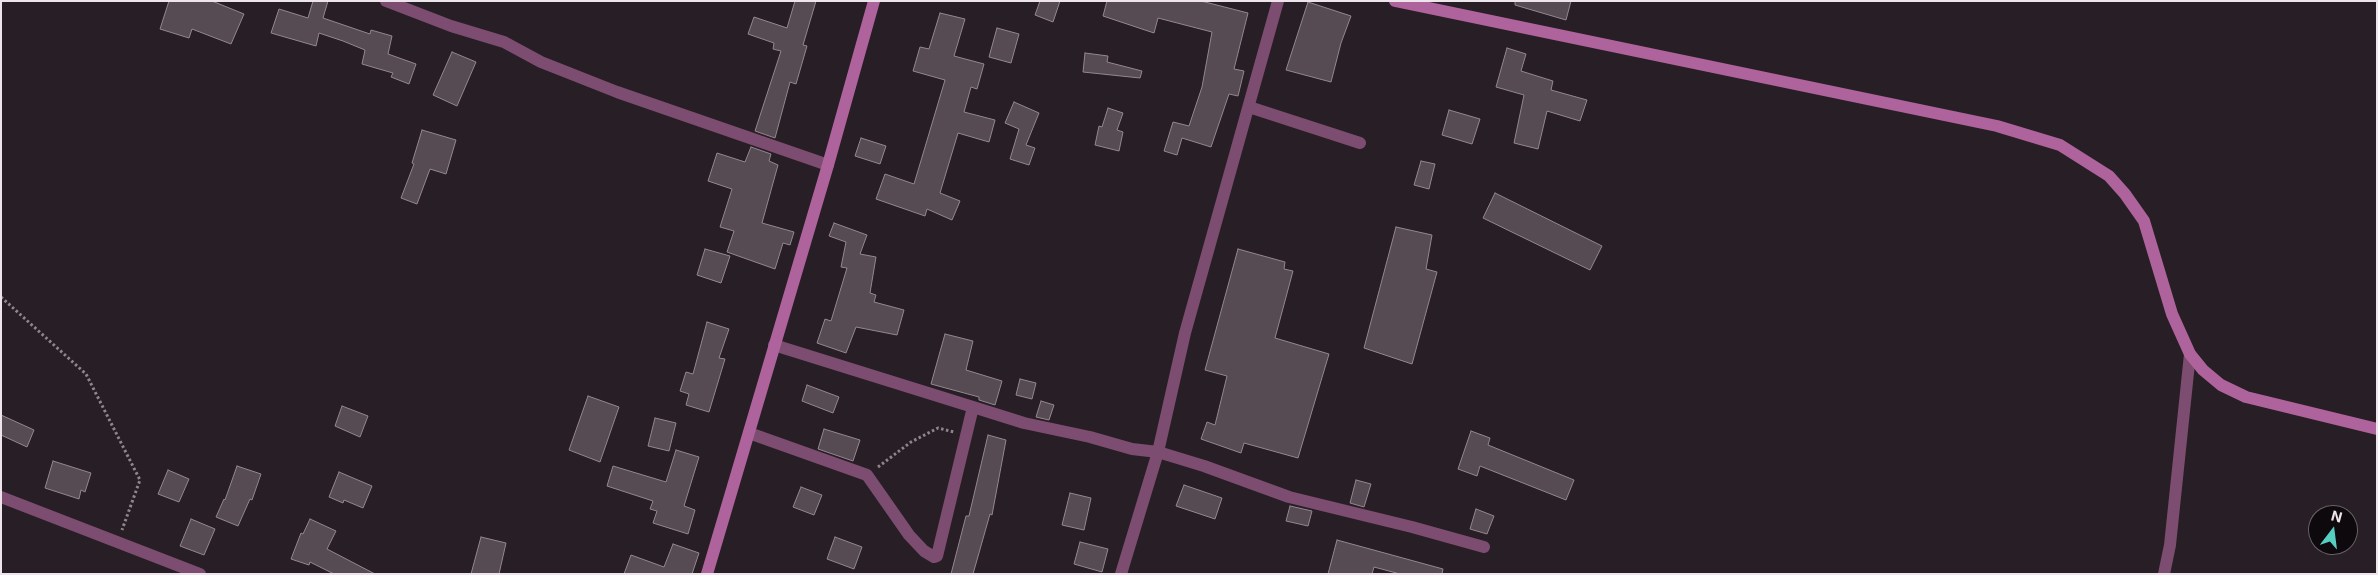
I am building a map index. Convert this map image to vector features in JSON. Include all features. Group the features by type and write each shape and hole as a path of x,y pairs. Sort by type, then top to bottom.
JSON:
{"street":[{"path":"386,1 451,26 504,42 541,62 617,92 828,165"},
{"path":"707,574 828,165 874,1"},
{"path":"1122,574 1158,452 1185,333 1278,1"},
{"path":"1395,1 1997,126 2060,145 2109,176 2125,194 2144,221 2172,314 2190,354 2203,370 2221,385 2246,397 2377,429"},
{"path":"1249,107 1360,143"},
{"path":"774,346 1024,423 1090,436 1132,449 1158,452 1204,466 1290,497 1484,547"},
{"path":"2164,574 2170,545 2190,354"},
{"path":"748,433 867,475 910,535 931,557 936,557 973,407"},
{"path":"1,497 200,574"}],"path":[{"path":"1,296 86,374 140,480 117,542"},
{"path":"867,475 911,442 938,428 967,434"}],"building":[{"path":"169,1 212,1 244,14 231,44 192,29 189,38 160,29"},
{"path":"313,1 328,1 323,18 370,34 371,30 392,36 388,54 416,64 409,84 391,77 393,73 362,64 365,50 343,41 319,33 316,46 271,33 279,9 308,18"},
{"path":"795,1 816,1 803,45 807,46 796,84 790,82 775,138 755,131 781,51 773,49 774,43 748,34 754,17 787,28"},
{"path":"1040,1 1060,1 1053,22 1035,15"},
{"path":"1107,1 1201,1 1248,13 1234,69 1244,71 1238,96 1229,94 1211,147 1182,138 1177,155 1164,151 1173,122 1189,126 1202,87 1212,32 1158,18 1154,33 1103,16"},
{"path":"1515,1 1571,1 1566,20 1515,5"},
{"path":"1308,2 1351,16 1341,43 1331,82 1286,70"},
{"path":"940,13 965,19 954,56 984,64 977,89 971,87 964,112 995,120 989,142 958,133 940,193 960,201 952,220 927,209 925,216 876,199 885,174 914,184 945,80 913,71 920,47 929,49"},
{"path":"997,28 1019,34 1011,63 989,57"},
{"path":"1507,48 1526,54 1521,71 1553,81 1551,90 1587,100 1580,121 1547,111 1538,149 1514,143 1524,95 1496,87"},
{"path":"452,52 476,62 457,106 433,95"},
{"path":"1085,53 1108,56 1107,62 1142,71 1140,78 1083,72"},
{"path":"1014,102 1039,113 1026,145 1035,148 1029,165 1010,159 1019,129 1005,123"},
{"path":"1108,108 1123,113 1117,130 1123,132 1119,151 1095,145 1099,126 1102,127"},
{"path":"1449,110 1480,119 1472,144 1442,135"},
{"path":"422,130 456,140 446,174 430,169 417,204 401,198 414,164 412,163"},
{"path":"861,138 886,146 880,164 855,156"},
{"path":"751,147 771,154 769,161 778,165 762,223 794,232 790,245 783,243 775,269 727,252 734,231 720,227 732,189 708,181 717,153 745,162"},
{"path":"1421,161 1435,164 1429,189 1414,185"},
{"path":"1495,193 1602,246 1590,270 1483,218"},
{"path":"834,223 867,235 860,254 876,257 870,293 876,295 874,302 904,310 897,335 856,327 846,353 817,343 825,319 831,321 847,268 841,267 846,242 829,236"},
{"path":"1396,227 1432,235 1426,269 1437,272 1412,364 1364,348"},
{"path":"705,249 730,256 721,283 697,275"},
{"path":"1238,249 1285,262 1284,269 1293,271 1275,338 1329,354 1298,458 1244,443 1241,453 1201,439 1207,422 1215,425 1227,376 1205,370"},
{"path":"707,322 729,329 719,358 725,359 709,412 686,405 689,394 680,391 686,372 693,374"},
{"path":"945,334 973,341 966,370 1002,381 995,405 979,400 979,397 931,384"},
{"path":"1020,379 1036,383 1032,399 1016,395"},
{"path":"807,385 839,397 833,413 802,401"},
{"path":"588,396 619,407 600,462 569,450"},
{"path":"1041,401 1054,405 1049,420 1036,417"},
{"path":"342,406 368,416 360,437 335,426"},
{"path":"1,415 34,430 27,447 1,435"},
{"path":"655,418 676,423 669,451 648,446"},
{"path":"824,429 860,440 853,461 818,449"},
{"path":"1471,431 1490,438 1488,445 1574,480 1566,500 1480,466 1477,476 1458,469"},
{"path":"988,435 1006,440 992,515 990,514 973,574 951,574 966,516 969,516"},
{"path":"676,450 699,457 684,506 695,510 688,534 653,523 657,511 650,509 653,501 607,486 613,466 666,482"},
{"path":"53,461 91,473 85,492 81,490 79,499 45,488"},
{"path":"237,466 261,474 252,500 250,499 238,526 216,517 225,500"},
{"path":"168,470 189,479 179,502 158,494"},
{"path":"339,472 372,486 363,508 344,500 343,503 329,497"},
{"path":"1356,480 1371,484 1364,507 1350,503"},
{"path":"1184,485 1222,498 1215,519 1176,506"},
{"path":"801,487 822,495 814,515 793,507"},
{"path":"1070,493 1091,498 1084,530 1062,525"},
{"path":"1290,506 1312,511 1308,526 1286,521"},
{"path":"1476,509 1494,516 1487,534 1470,529"},
{"path":"191,519 215,529 204,555 180,546"},
{"path":"310,519 336,531 327,549 375,574 334,574 310,562 309,565 291,559 301,533 303,534"},
{"path":"481,537 506,543 499,574 471,574"},
{"path":"835,537 862,547 854,569 827,559"},
{"path":"1337,540 1443,569 1442,574 1400,574 1374,567 1372,574 1328,574"},
{"path":"1080,542 1108,549 1102,572 1074,564"},
{"path":"673,544 699,553 692,574 624,574 631,555 664,567"}]}
